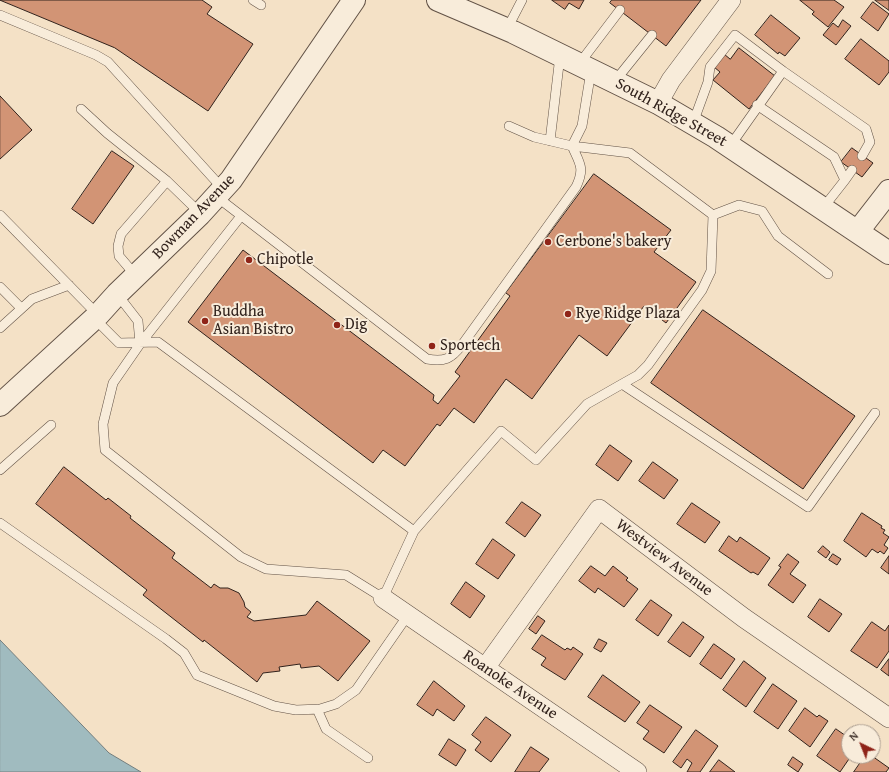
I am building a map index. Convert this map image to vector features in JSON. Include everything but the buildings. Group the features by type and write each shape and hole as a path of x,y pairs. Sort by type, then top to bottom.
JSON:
{"street":[{"name":"Bowman Avenue","path":"0,405 97,317 117,294 220,193 253,150 354,0"},
{"name":"South Ridge Street","path":"438,0 507,30 658,103 730,146 889,252"},
{"path":"658,103 671,80 731,0"},
{"path":"858,231 889,191"},
{"name":"Westview Avenue","path":"486,668 599,509 744,618 889,718"},
{"name":"Roanoke Avenue","path":"383,598 637,772"}],"lane":[{"path":"253,0 261,5"},
{"path":"507,30 522,0"},
{"path":"550,141 577,63 620,10"},
{"path":"0,15 96,55 108,62 241,216 427,359 439,361 453,356 576,187 581,175 580,163 572,146"},
{"path":"615,81 652,35"},
{"path":"693,123 708,82 710,68 735,35 783,71 866,129 870,142 862,156"},
{"path":"572,146 582,126 577,63"},
{"path":"730,146 757,105 783,71"},
{"path":"757,105 834,157 845,180"},
{"path":"81,109 107,133 167,181 200,214"},
{"path":"509,126 534,137 572,146 630,153 713,215"},
{"path":"824,208 852,170"},
{"path":"136,276 119,256 118,246 121,234 167,181"},
{"path":"713,215 739,205 762,211 778,236 828,274"},
{"path":"0,215 69,285 119,343 140,344 158,342 414,530"},
{"path":"241,216 140,344 112,387 103,424 106,450 241,557 266,569 346,575 383,598 414,530 501,431 536,460 587,404 638,376 648,365 702,290 712,271 713,215"},
{"path":"0,328 32,299 69,285"},
{"path":"0,287 21,308"},
{"path":"117,294 138,321 140,344"},
{"path":"622,384 808,507 875,414"},
{"path":"0,470 51,425"},
{"path":"0,523 166,638 184,653 198,675 274,706 296,710 316,709 336,704 356,690 408,615"},
{"path":"316,709 326,729 368,758"}],"water":[{"path":"0,640 109,753 141,772 0,772"}],"place":[{"name":"Cerbone's bakery","path":"548,242"},
{"name":"Chipotle","path":"249,260"},
{"name":"Rye Ridge Plaza","path":"568,314"},
{"name":"Buddha Asian Bistro","path":"205,321"},
{"name":"Dig","path":"337,325"},
{"name":"Sportech","path":"432,346"}]}
